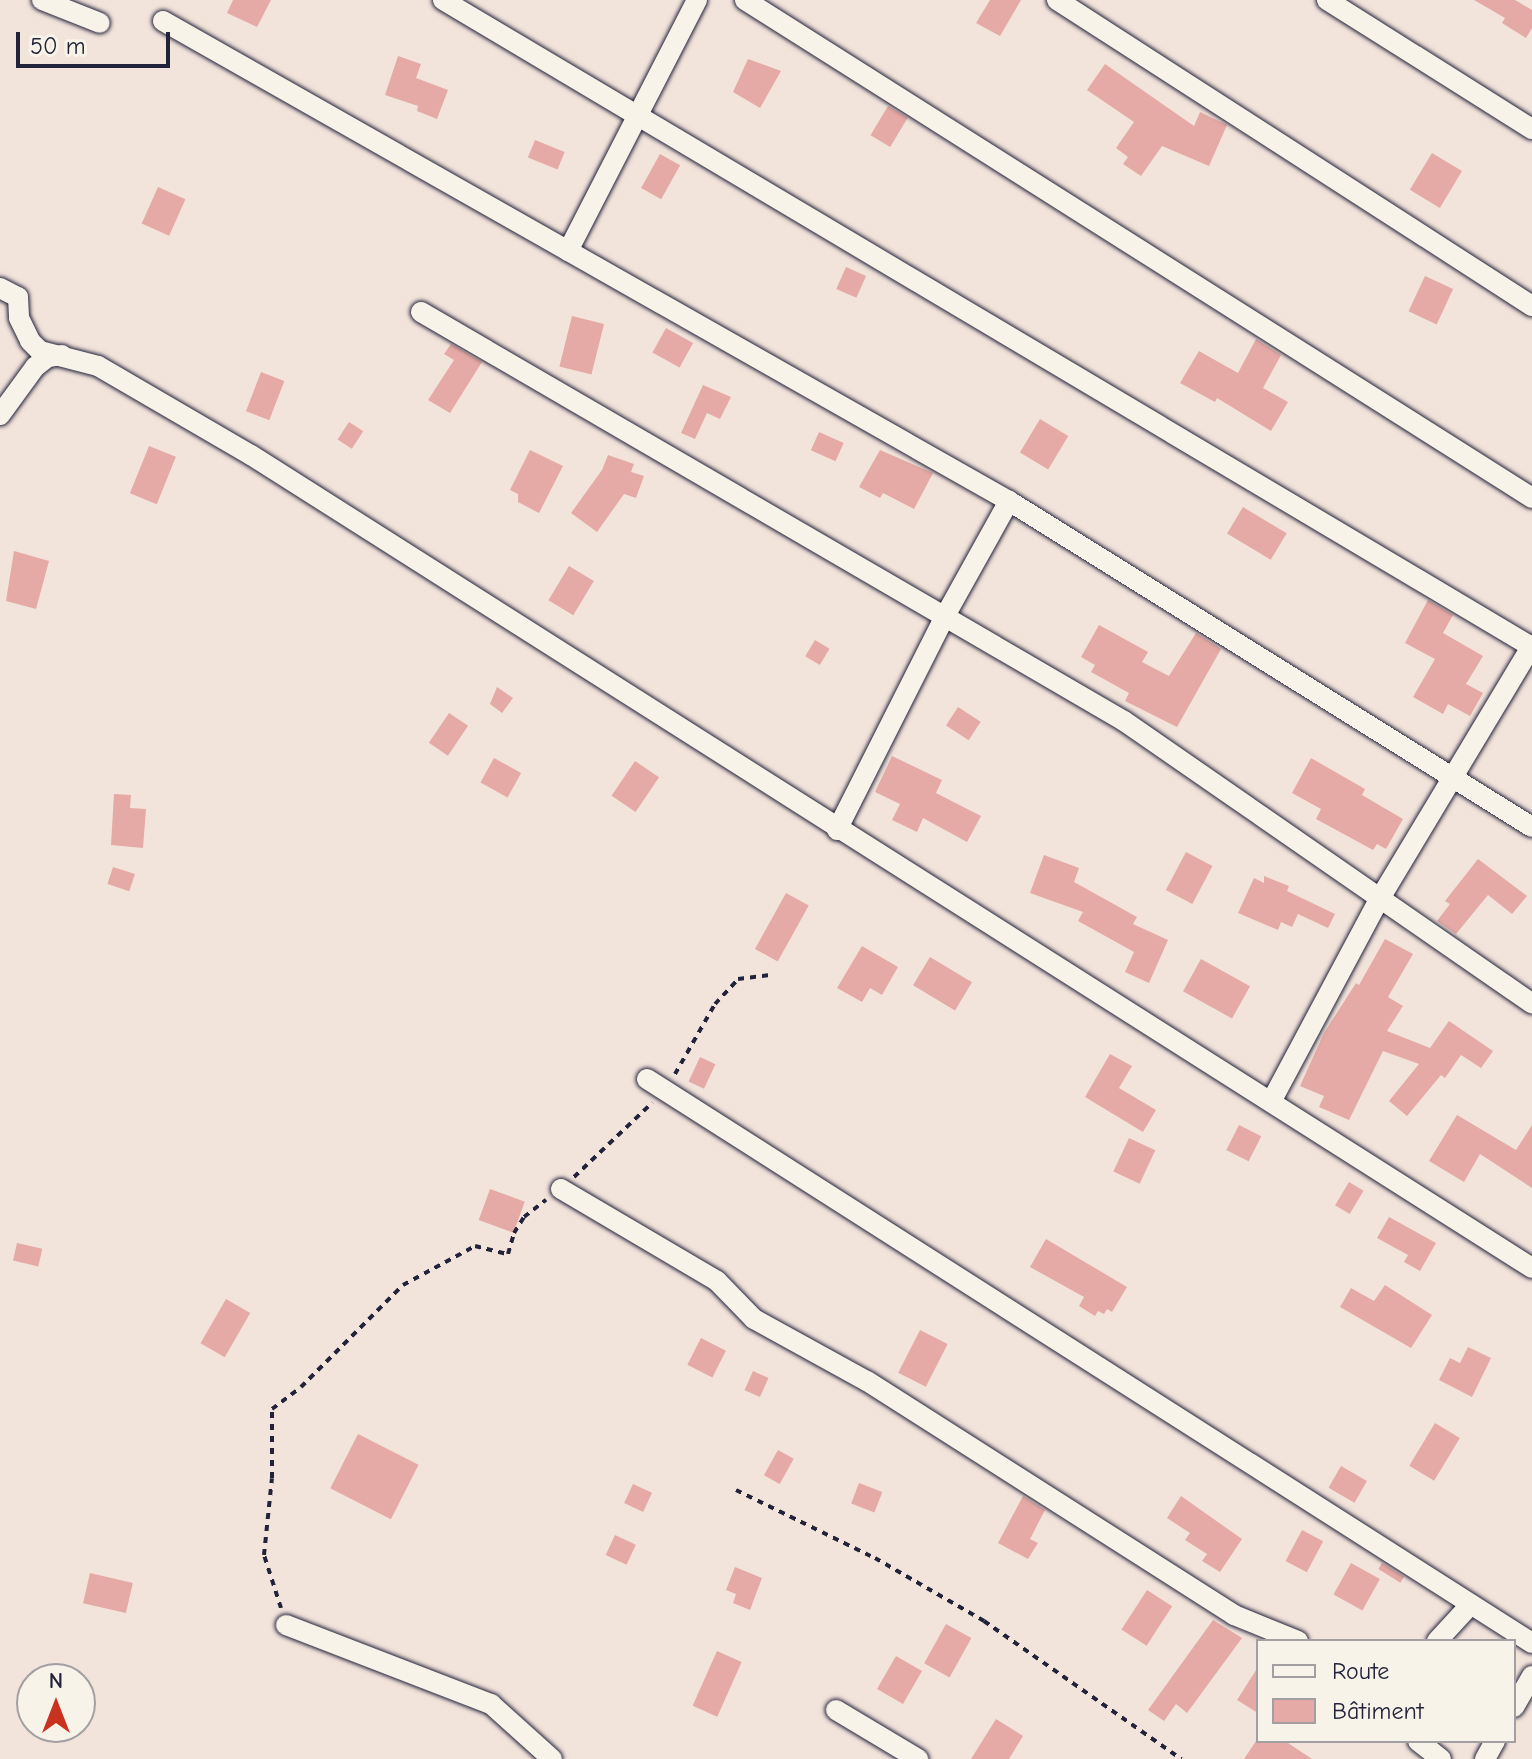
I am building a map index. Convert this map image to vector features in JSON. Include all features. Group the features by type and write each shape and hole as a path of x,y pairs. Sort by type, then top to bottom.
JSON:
{"street":[{"path":"42,0 100,23"},
{"path":"443,0 1532,646 1379,900 1272,1100"},
{"path":"568,251 697,0"},
{"path":"745,0 1532,498"},
{"path":"1057,0 1532,306"},
{"path":"1327,0 1532,129"},
{"path":"163,21 1009,501 1455,776 1532,827"},
{"path":"0,288 18,297 19,318 30,341 40,351 66,355 137,386 251,455 837,830 1272,1100 1452,1220 1532,1268"},
{"path":"421,312 1124,721 1532,1003"},
{"path":"0,415 35,367 48,357 66,355"},
{"path":"837,830 945,616 1009,501"},
{"path":"647,1079 1532,1643"},
{"path":"561,1189 717,1281 754,1319 867,1381 1234,1615 1293,1639"},
{"path":"1439,1639 1471,1604"},
{"path":"286,1625 491,1704 552,1759"},
{"path":"1516,1704 1532,1676"},
{"path":"836,1710 918,1759"},
{"path":"1421,1743 1441,1759"}],"path":[{"path":"286,1625 264,1555 272,1478 272,1409 301,1387 403,1285 475,1246 508,1254 514,1233 524,1217 561,1189 665,1090 715,1004 738,979 772,975"},
{"path":"736,1490 875,1558 984,1621 1181,1759"}],"building":[{"path":"233,0 271,0 257,27 227,13"},
{"path":"990,0 1021,0 1000,36 976,23"},
{"path":"1474,0 1515,0 1532,10 1532,28 1526,38 1502,23 1505,18"},
{"path":"398,56 421,64 416,78 448,90 437,119 417,111 418,106 385,95"},
{"path":"748,59 781,71 760,108 733,92"},
{"path":"1105,64 1194,126 1200,112 1227,125 1209,166 1162,146 1141,176 1123,164 1128,157 1116,148 1134,122 1087,90"},
{"path":"888,106 908,118 890,147 870,135"},
{"path":"535,140 565,152 558,170 528,158"},
{"path":"1432,153 1462,171 1440,208 1410,190"},
{"path":"660,154 680,165 661,199 641,188"},
{"path":"158,187 185,199 169,236 142,224"},
{"path":"846,267 866,276 856,298 836,289"},
{"path":"1425,276 1453,289 1437,324 1409,311"},
{"path":"572,316 604,324 591,374 559,366"},
{"path":"666,328 693,343 680,368 652,352"},
{"path":"1256,339 1281,355 1263,388 1288,402 1271,431 1217,398 1215,402 1180,383 1199,351 1238,373"},
{"path":"451,344 482,362 450,413 428,400 454,360 444,354"},
{"path":"261,372 284,381 269,420 246,411"},
{"path":"703,385 731,397 720,419 707,413 695,439 681,433"},
{"path":"1040,419 1068,436 1048,469 1020,452"},
{"path":"349,422 363,431 352,449 338,440"},
{"path":"819,432 844,443 836,461 811,450"},
{"path":"149,446 176,457 157,504 130,493"},
{"path":"530,450 563,466 539,513 518,502 518,494 510,490"},
{"path":"880,450 933,473 914,509 883,493 880,498 859,487"},
{"path":"608,455 634,464 631,472 644,476 636,498 624,494 597,532 571,513 602,470"},
{"path":"1243,507 1287,533 1271,560 1227,534"},
{"path":"14,551 49,561 36,609 6,601"},
{"path":"569,566 594,581 573,615 548,600"},
{"path":"1428,600 1453,615 1443,633 1483,656 1466,684 1483,693 1470,716 1448,704 1443,714 1413,697 1435,659 1405,643"},
{"path":"1099,625 1148,652 1142,662 1169,676 1196,633 1221,649 1177,727 1125,701 1129,693 1091,672 1095,665 1081,657"},
{"path":"815,640 830,649 820,665 805,656"},
{"path":"497,687 513,698 502,713 490,704"},
{"path":"958,707 981,722 969,740 946,725"},
{"path":"449,713 468,726 448,756 429,743"},
{"path":"892,756 942,780 936,793 981,816 967,842 923,818 917,832 892,820 900,804 875,792"},
{"path":"494,758 521,773 508,798 480,782"},
{"path":"1311,758 1365,789 1362,795 1403,819 1386,849 1377,844 1373,850 1316,819 1321,809 1292,793"},
{"path":"635,761 659,777 636,812 612,796"},
{"path":"114,794 131,795 130,808 146,809 143,848 111,845"},
{"path":"1186,852 1212,866 1192,904 1166,890"},
{"path":"1044,855 1079,868 1074,882 1137,917 1133,924 1168,940 1149,983 1125,972 1134,952 1078,921 1083,912 1030,893"},
{"path":"1478,859 1527,896 1512,914 1488,895 1456,934 1437,921 1450,904 1445,901"},
{"path":"113,867 135,874 129,891 107,884"},
{"path":"1264,876 1289,886 1287,891 1335,914 1328,928 1298,914 1292,927 1281,922 1278,930 1238,913 1254,878 1264,883"},
{"path":"786,893 809,906 778,962 755,949"},
{"path":"1385,939 1413,954 1388,997 1403,1006 1387,1031 1430,1048 1449,1021 1493,1051 1481,1068 1461,1055 1445,1078 1441,1075 1407,1116 1389,1101 1419,1064 1383,1051 1349,1120 1319,1107 1324,1096 1300,1086 1324,1033 1356,983 1359,985"},
{"path":"862,946 898,967 882,995 870,988 862,1002 837,988"},
{"path":"930,957 972,982 955,1011 913,985"},
{"path":"1201,959 1250,986 1232,1019 1183,991"},
{"path":"1110,1054 1132,1066 1119,1088 1156,1110 1143,1132 1085,1097"},
{"path":"700,1057 715,1064 704,1089 689,1081"},
{"path":"1457,1115 1516,1150 1532,1125 1532,1188 1480,1154 1464,1182 1429,1161"},
{"path":"1239,1125 1261,1136 1249,1161 1226,1150"},
{"path":"1129,1138 1155,1150 1140,1184 1113,1172"},
{"path":"1349,1182 1364,1191 1350,1214 1335,1205"},
{"path":"490,1189 525,1202 513,1233 479,1220"},
{"path":"1389,1217 1436,1243 1420,1271 1404,1262 1408,1255 1377,1238"},
{"path":"1046,1239 1127,1287 1112,1312 1107,1309 1104,1314 1098,1311 1095,1316 1079,1306 1084,1297 1030,1267"},
{"path":"17,1243 42,1249 38,1266 13,1261"},
{"path":"1385,1285 1432,1315 1411,1348 1340,1307 1351,1288 1374,1301"},
{"path":"226,1299 250,1313 225,1357 200,1343"},
{"path":"920,1330 948,1344 926,1387 898,1373"},
{"path":"701,1338 726,1351 712,1377 687,1365"},
{"path":"1468,1347 1491,1358 1472,1397 1439,1380 1450,1358 1460,1363"},
{"path":"753,1371 769,1378 760,1397 744,1390"},
{"path":"1435,1423 1460,1438 1434,1481 1409,1466"},
{"path":"358,1434 419,1465 391,1519 330,1488"},
{"path":"778,1450 794,1459 780,1484 764,1475"},
{"path":"1341,1466 1367,1481 1354,1503 1328,1488"},
{"path":"859,1483 882,1492 874,1512 851,1504"},
{"path":"633,1484 652,1493 643,1512 624,1503"},
{"path":"1023,1496 1045,1510 1030,1539 1038,1543 1028,1559 998,1543"},
{"path":"1181,1496 1242,1539 1220,1572 1202,1561 1207,1554 1185,1540 1190,1533 1167,1518"},
{"path":"1302,1530 1323,1541 1307,1572 1286,1561"},
{"path":"615,1535 636,1545 627,1565 606,1555"},
{"path":"1351,1563 1380,1579 1362,1610 1334,1594"},
{"path":"1382,1563 1404,1577 1400,1583 1378,1569"},
{"path":"735,1567 762,1578 750,1610 733,1603 736,1594 726,1590"},
{"path":"90,1573 133,1583 126,1613 83,1603"},
{"path":"1147,1590 1172,1606 1147,1646 1121,1629"},
{"path":"1213,1620 1242,1638 1187,1713 1176,1704 1164,1721 1148,1710"},
{"path":"946,1624 971,1638 950,1677 924,1663"},
{"path":"717,1651 742,1662 717,1717 693,1706"},
{"path":"896,1656 922,1671 903,1704 877,1689"},
{"path":"1256,1670 1256,1712 1237,1700"},
{"path":"996,1719 1023,1736 1009,1759 971,1759"},
{"path":"1256,1741 1288,1743 1312,1759 1244,1759"}]}
